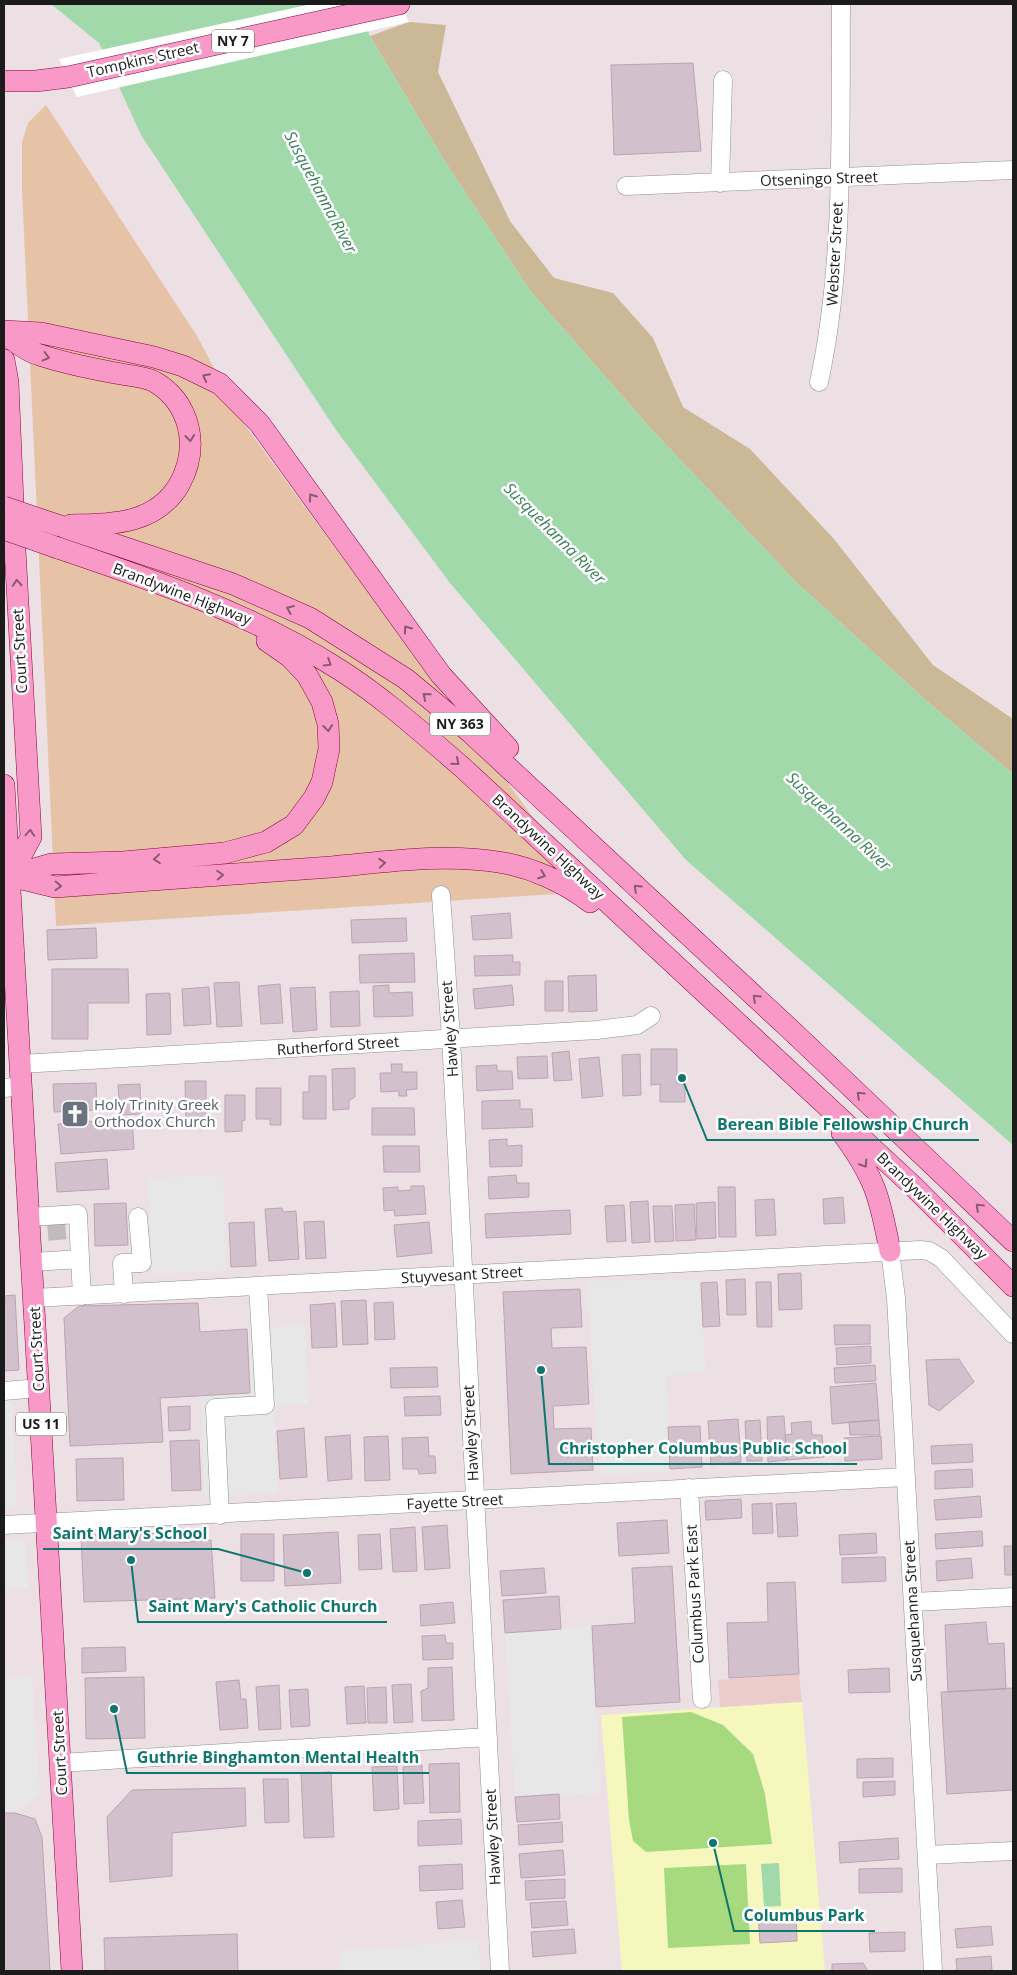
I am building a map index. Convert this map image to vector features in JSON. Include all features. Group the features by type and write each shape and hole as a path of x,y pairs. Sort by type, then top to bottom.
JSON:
{"main road":[{"name":"Tompkins Street","path":"4,81 36,81 68,77 398,4"},
{"path":"4,333 38,355 153,381 171,394 180,406 187,422 191,448 182,480 168,500 158,508 144,517 121,524 57,525"},
{"path":"4,333 41,333 154,357 183,366 220,384 259,423 441,675 483,723 532,773 598,852"},
{"name":"Court Street","path":"4,360 8,382 31,838 7,877"},
{"name":"Brandywine Highway","path":"4,507 233,584 332,631 406,679 471,733 1013,1241"},
{"name":"Brandywine Highway","path":"4,529 206,600 255,622 317,656 375,695 462,767 934,1206 1013,1286"},
{"path":"7,877 51,864 122,862 225,854 250,848 266,842 294,825 318,790 328,757 329,732 322,702 307,675 290,657 251,630 152,580"},
{"name":"Court Street","path":"4,785 9,957 21,1064 13,1087 30,1217 72,1971"},
{"path":"7,877 56,887 401,861 470,858 499,862 540,874 571,888 680,970"},
{"path":"790,1072 841,1132 867,1169 880,1202 890,1251"}],"street":[{"name":"Webster Street","path":"819,382 828,342 833,303 839,178 841,4"},
{"path":"720,182 723,80"},
{"name":"Otseningo Street","path":"626,186 1013,170"},
{"name":"Hawley Street","path":"441,895 451,1038 500,1971"},
{"name":"Rutherford Street","path":"21,1064 596,1030 637,1025 651,1016"},
{"path":"30,1217 56,1219 78,1214 82,1296"},
{"path":"124,1294 122,1263 142,1263 138,1217"},
{"name":"Stuyvesant Street","path":"34,1298 924,1250 938,1255 1013,1334"},
{"name":"Susquehanna Street","path":"890,1251 896,1298 933,1971"},
{"path":"32,1262 58,1253 80,1258"},
{"path":"220,1515 215,1408 264,1405 258,1286"},
{"path":"4,1391 39,1388"},
{"name":"Fayette Street","path":"4,1525 906,1477"},
{"name":"Columbus Park East","path":"689,1488 702,1699"},
{"path":"913,1602 1013,1597"},
{"path":"60,1763 488,1737"},
{"path":"927,1855 1013,1851"}],"shaded area":[{"path":"409,22 446,25 438,72 510,221 554,278 613,293 653,338 683,407 750,449 834,539 933,665 1013,719 1013,774 928,702 797,583 653,431 531,292 444,160 370,36"},
{"path":"46,105 197,336 244,424 588,892 56,926 22,190 22,142 28,123"},
{"path":"223,1175 227,1271 152,1274 148,1178"},
{"path":"699,1279 706,1371 666,1376 671,1472 599,1474 587,1281"},
{"path":"305,1325 309,1404 274,1406 278,1493 205,1497 200,1395 250,1393 247,1329"},
{"path":"11,1380 17,1506 4,1507 4,1381"},
{"path":"25,1539 28,1588 4,1589 4,1540"},
{"path":"592,1626 601,1793 515,1797 505,1633"},
{"path":"799,1674 802,1702 720,1707 718,1680"},
{"path":"32,1676 40,1795 15,1813 4,1813 4,1678"},
{"path":"802,1702 825,1971 622,1971 601,1715"},
{"path":"691,1712 723,1725 753,1754 765,1794 772,1844 646,1852 633,1841 629,1820 622,1717"},
{"path":"746,1864 750,1944 668,1948 664,1868"},
{"path":"478,1940 481,1971 340,1971 339,1951"}],"water":[{"name":"Susquehanna River","path":"51,4 357,4 370,36 444,160 531,292 653,431 797,583 928,702 1013,774 1013,1145 686,860 450,583 336,430 141,135 99,43"},
{"path":"779,1863 781,1906 764,1907 761,1864"}],"pier":[{"path":"312,4 400,4 409,22 77,97 59,59"}],"building":[{"path":"693,63 701,151 614,155 611,65"},
{"path":"510,913 512,938 473,940 471,916"},
{"path":"406,918 407,941 352,943 351,920"},
{"path":"96,928 97,958 48,960 47,930"},
{"path":"414,953 415,982 360,983 359,955"},
{"path":"513,955 513,962 520,962 520,975 475,976 474,956"},
{"path":"52,969 128,969 129,1003 88,1003 88,1039 52,1039"},
{"path":"596,975 597,1011 569,1012 568,976"},
{"path":"545,981 563,981 563,1011 545,1011"},
{"path":"239,982 242,1026 217,1027 214,983"},
{"path":"280,984 283,1023 261,1024 258,986"},
{"path":"389,985 389,993 412,992 413,1016 374,1017 373,986"},
{"path":"512,985 514,1005 475,1009 473,989"},
{"path":"209,987 211,1024 184,1026 182,989"},
{"path":"315,987 317,1030 293,1032 290,988"},
{"path":"359,991 360,1026 331,1027 330,992"},
{"path":"170,993 171,1034 147,1035 146,994"},
{"path":"651,1049 677,1049 677,1084 685,1084 685,1102 660,1102 660,1084 651,1085"},
{"path":"569,1051 572,1080 554,1081 552,1053"},
{"path":"640,1054 641,1095 623,1096 622,1055"},
{"path":"547,1056 548,1078 518,1079 517,1057"},
{"path":"599,1057 603,1096 582,1098 579,1059"},
{"path":"391,1064 402,1064 402,1072 417,1072 417,1089 406,1090 407,1096 399,1096 399,1091 381,1092 380,1073 392,1073"},
{"path":"497,1065 497,1071 512,1071 513,1089 477,1091 476,1066"},
{"path":"355,1068 355,1097 349,1100 349,1109 333,1110 332,1069"},
{"path":"309,1076 326,1076 326,1119 303,1119 303,1092 309,1092"},
{"path":"185,1081 206,1081 206,1123 186,1123"},
{"path":"96,1083 97,1110 54,1112 53,1084"},
{"path":"140,1084 141,1114 120,1115 118,1085"},
{"path":"256,1088 281,1088 281,1125 270,1125 270,1119 256,1119"},
{"path":"225,1095 245,1095 245,1120 242,1121 242,1131 225,1132"},
{"path":"520,1100 520,1109 532,1109 533,1127 482,1129 482,1101"},
{"path":"372,1108 414,1108 415,1135 372,1135"},
{"path":"132,1118 134,1149 61,1154 58,1124"},
{"path":"507,1139 507,1146 522,1145 522,1166 490,1167 489,1140"},
{"path":"383,1146 419,1146 420,1172 384,1172"},
{"path":"107,1159 109,1189 57,1192 55,1163"},
{"path":"516,1175 517,1183 529,1183 529,1197 489,1199 488,1177"},
{"path":"411,1186 424,1186 426,1214 395,1216 394,1210 384,1211 383,1188 398,1187 398,1191 411,1190"},
{"path":"718,1187 735,1187 736,1237 719,1237"},
{"path":"843,1197 845,1223 824,1224 823,1199"},
{"path":"774,1199 776,1235 756,1236 755,1200"},
{"path":"648,1201 650,1242 632,1243 630,1202"},
{"path":"715,1202 716,1238 697,1239 696,1203"},
{"path":"126,1203 128,1245 95,1246 94,1204"},
{"path":"694,1204 696,1240 676,1241 675,1205"},
{"path":"624,1205 626,1241 607,1242 605,1206"},
{"path":"653,1206 672,1206 674,1241 655,1242"},
{"path":"282,1208 283,1212 296,1211 299,1259 269,1261 265,1209"},
{"path":"570,1210 571,1234 486,1238 485,1214"},
{"path":"324,1221 326,1258 306,1259 304,1222"},
{"path":"254,1222 256,1266 231,1267 229,1223"},
{"path":"429,1222 432,1253 397,1257 394,1225"},
{"path":"801,1273 802,1309 779,1310 778,1274"},
{"path":"745,1279 746,1315 727,1315 726,1280"},
{"path":"717,1282 720,1326 703,1327 701,1283"},
{"path":"756,1282 771,1282 772,1327 757,1327"},
{"path":"580,1289 582,1327 551,1328 552,1348 586,1347 589,1404 553,1406 554,1429 591,1428 593,1470 511,1474 503,1292"},
{"path":"15,1295 19,1370 4,1371 4,1296"},
{"path":"366,1300 368,1344 343,1345 341,1301"},
{"path":"393,1302 395,1339 375,1340 374,1303"},
{"path":"198,1303 200,1332 247,1329 250,1393 160,1398 163,1442 70,1446 64,1318 79,1306"},
{"path":"335,1303 337,1347 312,1348 310,1305"},
{"path":"834,1325 870,1325 870,1344 835,1345"},
{"path":"871,1346 871,1363 837,1365 836,1348"},
{"path":"959,1359 974,1382 939,1411 929,1405 926,1360"},
{"path":"875,1365 876,1381 835,1383 834,1368"},
{"path":"437,1367 438,1387 391,1388 390,1368"},
{"path":"876,1383 879,1420 832,1424 830,1387"},
{"path":"440,1396 441,1415 405,1416 404,1397"},
{"path":"190,1406 190,1430 169,1431 168,1407"},
{"path":"784,1416 787,1460 768,1462 767,1417"},
{"path":"738,1419 741,1462 711,1465 708,1421"},
{"path":"760,1420 762,1461 747,1461 745,1421"},
{"path":"879,1420 880,1435 850,1435 849,1422"},
{"path":"811,1421 812,1435 822,1435 824,1457 787,1460 785,1435 792,1434 791,1423"},
{"path":"700,1426 702,1467 670,1469 668,1427"},
{"path":"304,1428 307,1477 280,1479 277,1431"},
{"path":"350,1435 352,1479 328,1481 325,1437"},
{"path":"388,1436 390,1480 365,1481 364,1437"},
{"path":"881,1436 882,1459 845,1461 844,1438"},
{"path":"428,1437 429,1456 435,1456 436,1473 419,1474 418,1469 403,1469 402,1438"},
{"path":"199,1440 201,1490 172,1491 170,1441"},
{"path":"972,1444 973,1462 932,1464 931,1446"},
{"path":"123,1458 124,1500 77,1501 76,1459"},
{"path":"972,1469 973,1487 935,1489 935,1471"},
{"path":"980,1496 982,1517 936,1520 934,1500"},
{"path":"741,1499 742,1518 706,1520 705,1501"},
{"path":"772,1503 773,1533 753,1534 752,1504"},
{"path":"796,1503 798,1536 778,1537 776,1504"},
{"path":"667,1520 669,1553 619,1556 617,1523"},
{"path":"447,1525 450,1568 425,1570 422,1527"},
{"path":"415,1527 417,1571 393,1572 390,1529"},
{"path":"982,1531 983,1546 936,1549 935,1534"},
{"path":"338,1532 341,1583 285,1586 283,1535"},
{"path":"179,1533 180,1543 211,1540 215,1598 84,1602 81,1535"},
{"path":"876,1533 877,1553 840,1555 839,1535"},
{"path":"241,1534 274,1534 274,1581 241,1581"},
{"path":"380,1534 382,1569 359,1570 358,1535"},
{"path":"1004,1546 1013,1546 1013,1575 1005,1575"},
{"path":"885,1557 886,1581 842,1583 842,1558"},
{"path":"971,1558 973,1578 937,1581 936,1561"},
{"path":"672,1566 680,1702 596,1707 592,1626 635,1623 632,1568"},
{"path":"544,1568 546,1593 502,1596 500,1571"},
{"path":"795,1582 799,1674 729,1678 727,1623 768,1622 767,1583"},
{"path":"559,1596 561,1629 505,1633 503,1600"},
{"path":"453,1602 455,1623 421,1626 420,1605"},
{"path":"986,1622 988,1644 1004,1643 1006,1689 948,1692 945,1625"},
{"path":"445,1635 446,1643 453,1643 453,1659 423,1660 422,1636"},
{"path":"125,1647 126,1671 82,1673 82,1648"},
{"path":"452,1667 454,1720 422,1721 421,1691 428,1688 428,1668"},
{"path":"889,1668 890,1692 849,1693 848,1670"},
{"path":"144,1677 145,1738 86,1739 85,1678"},
{"path":"239,1680 241,1699 246,1699 248,1728 220,1730 216,1682"},
{"path":"411,1684 413,1722 394,1723 392,1685"},
{"path":"279,1685 281,1729 259,1730 256,1687"},
{"path":"364,1686 366,1723 347,1724 345,1687"},
{"path":"386,1687 387,1723 368,1723 367,1688"},
{"path":"1013,1688 1013,1790 947,1794 941,1692"},
{"path":"308,1689 310,1726 291,1727 289,1690"},
{"path":"893,1758 893,1777 857,1778 857,1759"},
{"path":"459,1763 460,1812 430,1813 429,1764"},
{"path":"422,1765 424,1803 404,1804 403,1767"},
{"path":"397,1766 399,1809 374,1811 372,1767"},
{"path":"331,1772 334,1837 304,1838 301,1773"},
{"path":"263,1779 288,1779 289,1822 265,1823"},
{"path":"895,1781 895,1795 863,1797 863,1782"},
{"path":"245,1788 246,1826 172,1833 172,1876 110,1882 107,1817 132,1790"},
{"path":"559,1794 560,1819 517,1822 515,1797"},
{"path":"4,1813 15,1813 35,1819 42,1837 50,1971 4,1971"},
{"path":"461,1819 462,1844 418,1846 418,1821"},
{"path":"562,1822 563,1842 519,1845 518,1825"},
{"path":"898,1838 899,1859 840,1863 839,1842"},
{"path":"563,1850 565,1875 521,1878 519,1854"},
{"path":"462,1864 463,1889 420,1891 419,1866"},
{"path":"902,1868 902,1892 859,1893 859,1869"},
{"path":"565,1879 565,1898 526,1900 525,1881"},
{"path":"462,1900 465,1927 438,1929 436,1902"},
{"path":"566,1901 568,1925 532,1928 530,1903"},
{"path":"796,1914 797,1941 760,1943 758,1915"},
{"path":"991,1926 993,1945 957,1948 955,1929"},
{"path":"574,1929 576,1953 533,1957 531,1932"},
{"path":"905,1932 905,1951 870,1952 869,1933"},
{"path":"237,1934 238,1971 105,1971 104,1938"},
{"path":"991,1956 992,1971 957,1971 956,1959"},
{"path":"863,1963 868,1971 832,1971 832,1964"}],"tunnel":[{"path":"56,1222 58,1246"}],"place":[{"name":"Berean Bible Fellowship Church","path":"682,1078"},
{"name":"Holy Trinity Greek Orthodox Church","path":"75,1114"},
{"name":"Christopher Columbus Public School","path":"541,1370"},
{"name":"Saint Mary's Catholic Church","path":"131,1560"},
{"name":"Saint Mary's School","path":"307,1573"},
{"name":"Guthrie Binghamton Mental Health","path":"114,1709"},
{"name":"Columbus Park","path":"713,1843"}]}
